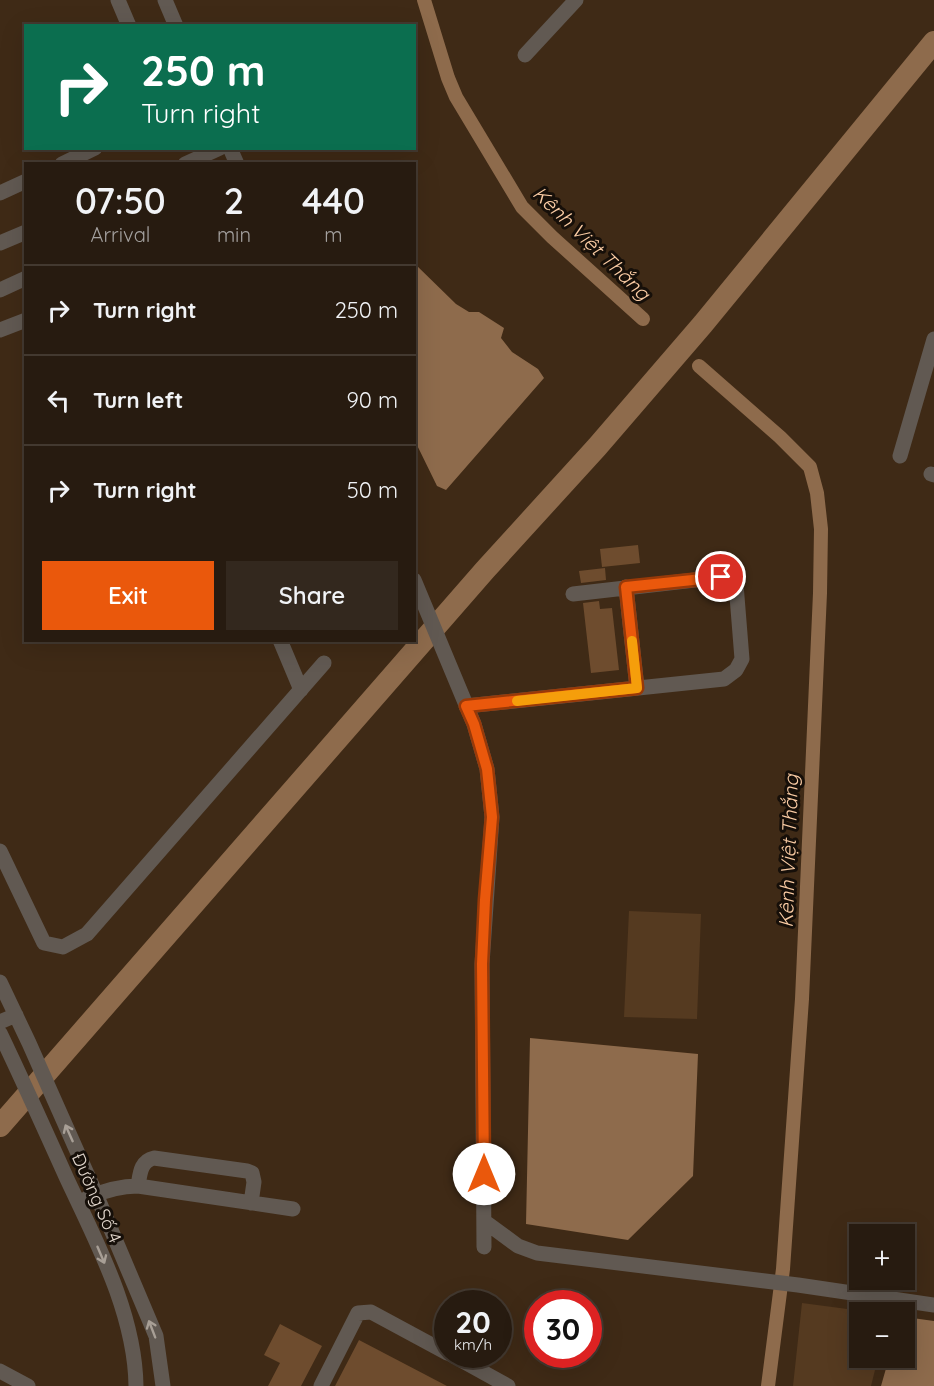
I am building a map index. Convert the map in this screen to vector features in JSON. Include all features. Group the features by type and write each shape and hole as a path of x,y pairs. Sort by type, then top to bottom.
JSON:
{"street":[{"path":"118,0 128,24"},
{"path":"165,0 175,24"},
{"path":"525,55 576,0"},
{"path":"66,162 91,150"},
{"path":"189,162 216,150"},
{"path":"0,193 24,182"},
{"path":"0,243 24,233"},
{"path":"0,290 24,280"},
{"path":"0,330 24,321"},
{"path":"900,456 934,339"},
{"path":"466,706 724,679 736,670 742,659 736,584 732,578 721,577 573,594"},
{"path":"416,585 474,724 487,769 492,817 482,964 484,1246"},
{"path":"626,587 637,688"},
{"path":"281,642 301,690"},
{"path":"0,851 44,943 63,947 87,934 324,663"},
{"path":"0,982 59,1110 156,1336 163,1386"},
{"path":"0,1022 16,1015"},
{"name":"Đường Số 4","path":"0,1033 118,1293 131,1340 136,1386"},
{"path":"138,1186 142,1166 153,1158 247,1171 252,1173 254,1182 251,1203"},
{"path":"78,1201 115,1188 138,1186 293,1209"},
{"path":"484,1221 518,1246 537,1253 798,1285 934,1305"},
{"path":"321,1386 358,1313 371,1312 434,1346"},
{"path":"475,1368 508,1386"},
{"path":"0,1371 26,1386"}],"shaded area":[{"path":"0,0 934,0 934,1386 0,1386"},
{"path":"416,265 456,304 469,312 479,312 504,328 501,338 512,352 538,369 544,378 446,490 437,486 416,443"},
{"path":"629,911 701,914 697,1019 624,1017"},
{"path":"530,1038 698,1054 693,1176 628,1240 526,1224"},
{"path":"802,1303 849,1309 849,1368 876,1368 871,1386 793,1386"},
{"path":"915,1318 934,1321 934,1386 881,1386 886,1368 915,1368"}],"building":[{"path":"638,545 640,563 602,567 600,549"},
{"path":"605,568 606,580 581,583 579,571"},
{"path":"599,601 600,609 612,608 619,670 591,673 583,603"},
{"path":"280,1324 322,1346 301,1386 268,1386 280,1363 264,1355"},
{"path":"359,1340 447,1386 335,1386"}],"waterway":[{"name":"Kênh Việt Thắng","path":"424,0 456,97 522,207 643,319"},
{"path":"0,1126 703,324 934,42"},
{"name":"Kênh Việt Thắng","path":"699,366 780,437 810,467 817,493 821,529 802,999 783,1269 768,1386"}],"slow traffic":[{"path":"517,701 637,688 632,641"}],"route":[{"path":"484,1174 482,964 492,817 487,769 474,724 466,706 637,688 626,587 721,577"}]}
